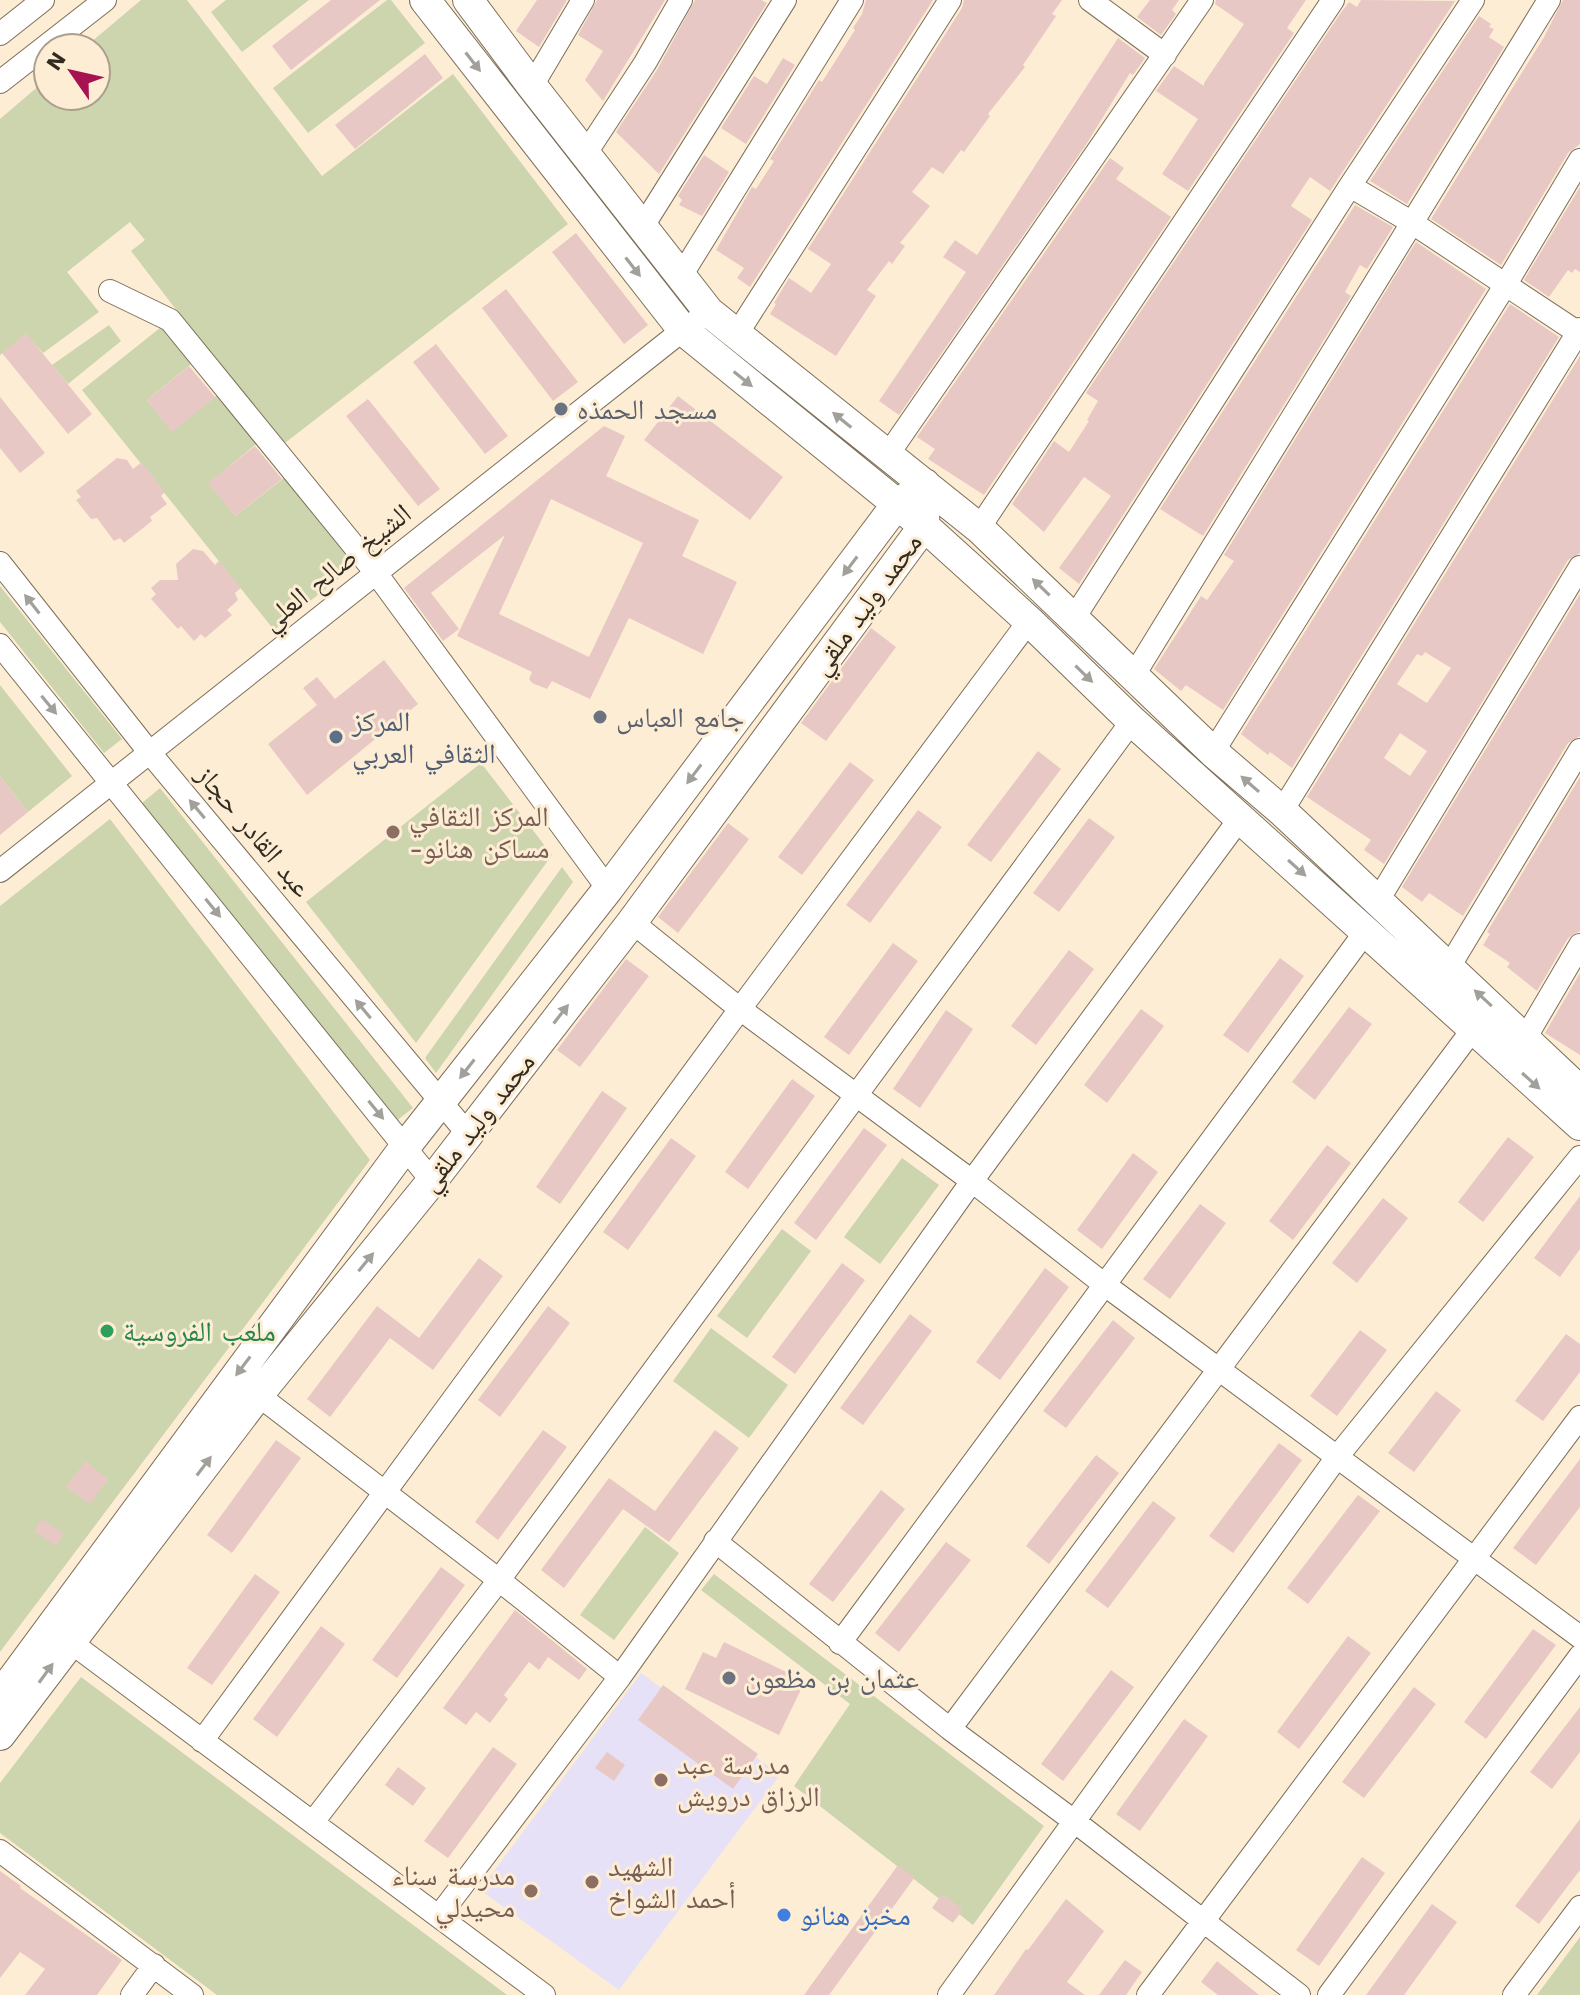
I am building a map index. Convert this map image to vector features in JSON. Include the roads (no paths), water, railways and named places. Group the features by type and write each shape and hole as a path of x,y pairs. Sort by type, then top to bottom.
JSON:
{"main road":[{"path":"425,0 683,330 924,526 1029,621 1132,721 1580,1125"},
{"path":"479,5 532,86 709,312 979,528 1213,752 1282,811 1580,1091"},
{"name":"محمد وليد ملقي","path":"0,1696 405,1147 608,889 897,504 925,484"},
{"name":"محمد وليد ملقي","path":"0,1735 258,1395 432,1181 632,922 924,526 925,484"}],"street":[{"path":"0,34 43,0"},
{"path":"0,82 105,0"},
{"path":"532,86 583,0"},
{"path":"586,153 645,63 681,0"},
{"path":"643,226 785,0"},
{"path":"681,276 852,0"},
{"path":"737,334 950,0"},
{"path":"1090,0 1165,55"},
{"path":"887,456 1202,0"},
{"path":"979,528 1333,0"},
{"path":"1074,618 1350,186 1473,0"},
{"path":"1134,675 1549,0"},
{"path":"1213,752 1506,284 1580,160"},
{"path":"1282,811 1579,332 1411,222 1350,186"},
{"path":"110,291 170,320 376,573 608,889"},
{"name":"الشيخ صالح العلي","path":"0,871 709,312"},
{"name":"عبد القادر حجاز","path":"0,563 150,753 467,1133"},
{"path":"1377,902 1580,567"},
{"path":"202,1741 1029,621"},
{"path":"0,645 432,1181"},
{"path":"313,1822 499,1580 1132,721"},
{"path":"1449,967 1580,750"},
{"path":"439,1916 620,1677 972,1181 1241,817"},
{"path":"632,922 740,1009 972,1181 1105,1285 1580,1637"},
{"path":"840,1643 1366,931"},
{"path":"1526,1037 1580,945"},
{"path":"950,1729 1473,1029"},
{"path":"949,1995 1337,1457 1580,1157"},
{"path":"258,1395 620,1677"},
{"path":"1148,1995 1580,1417"},
{"path":"715,1541 950,1729 1299,1995"},
{"path":"69,1641 544,1995"},
{"path":"1329,1995 1580,1656"},
{"path":"0,1851 192,1995"},
{"path":"1514,1995 1580,1907"},
{"path":"132,1995 154,1965"}],"place":[{"name":"مسجد الحمذه","path":"561,409"},
{"name":"جامع العباس","path":"600,717"},
{"name":"المركز الثقافي العربي","path":"336,737"},
{"name":"المركز الثقافي -مساكن هنانو","path":"393,832"},
{"name":"ملعب الفروسية","path":"107,1331"},
{"name":"عثمان بن مظعون","path":"729,1678"},
{"name":"مدرسة عبد الرزاق درويش","path":"661,1780"},
{"name":"الشهيد أحمد الشواخ","path":"592,1882"},
{"name":"مدرسة سناء محيدلي","path":"531,1891"},
{"name":"مخبز هنانو","path":"784,1915"}]}
